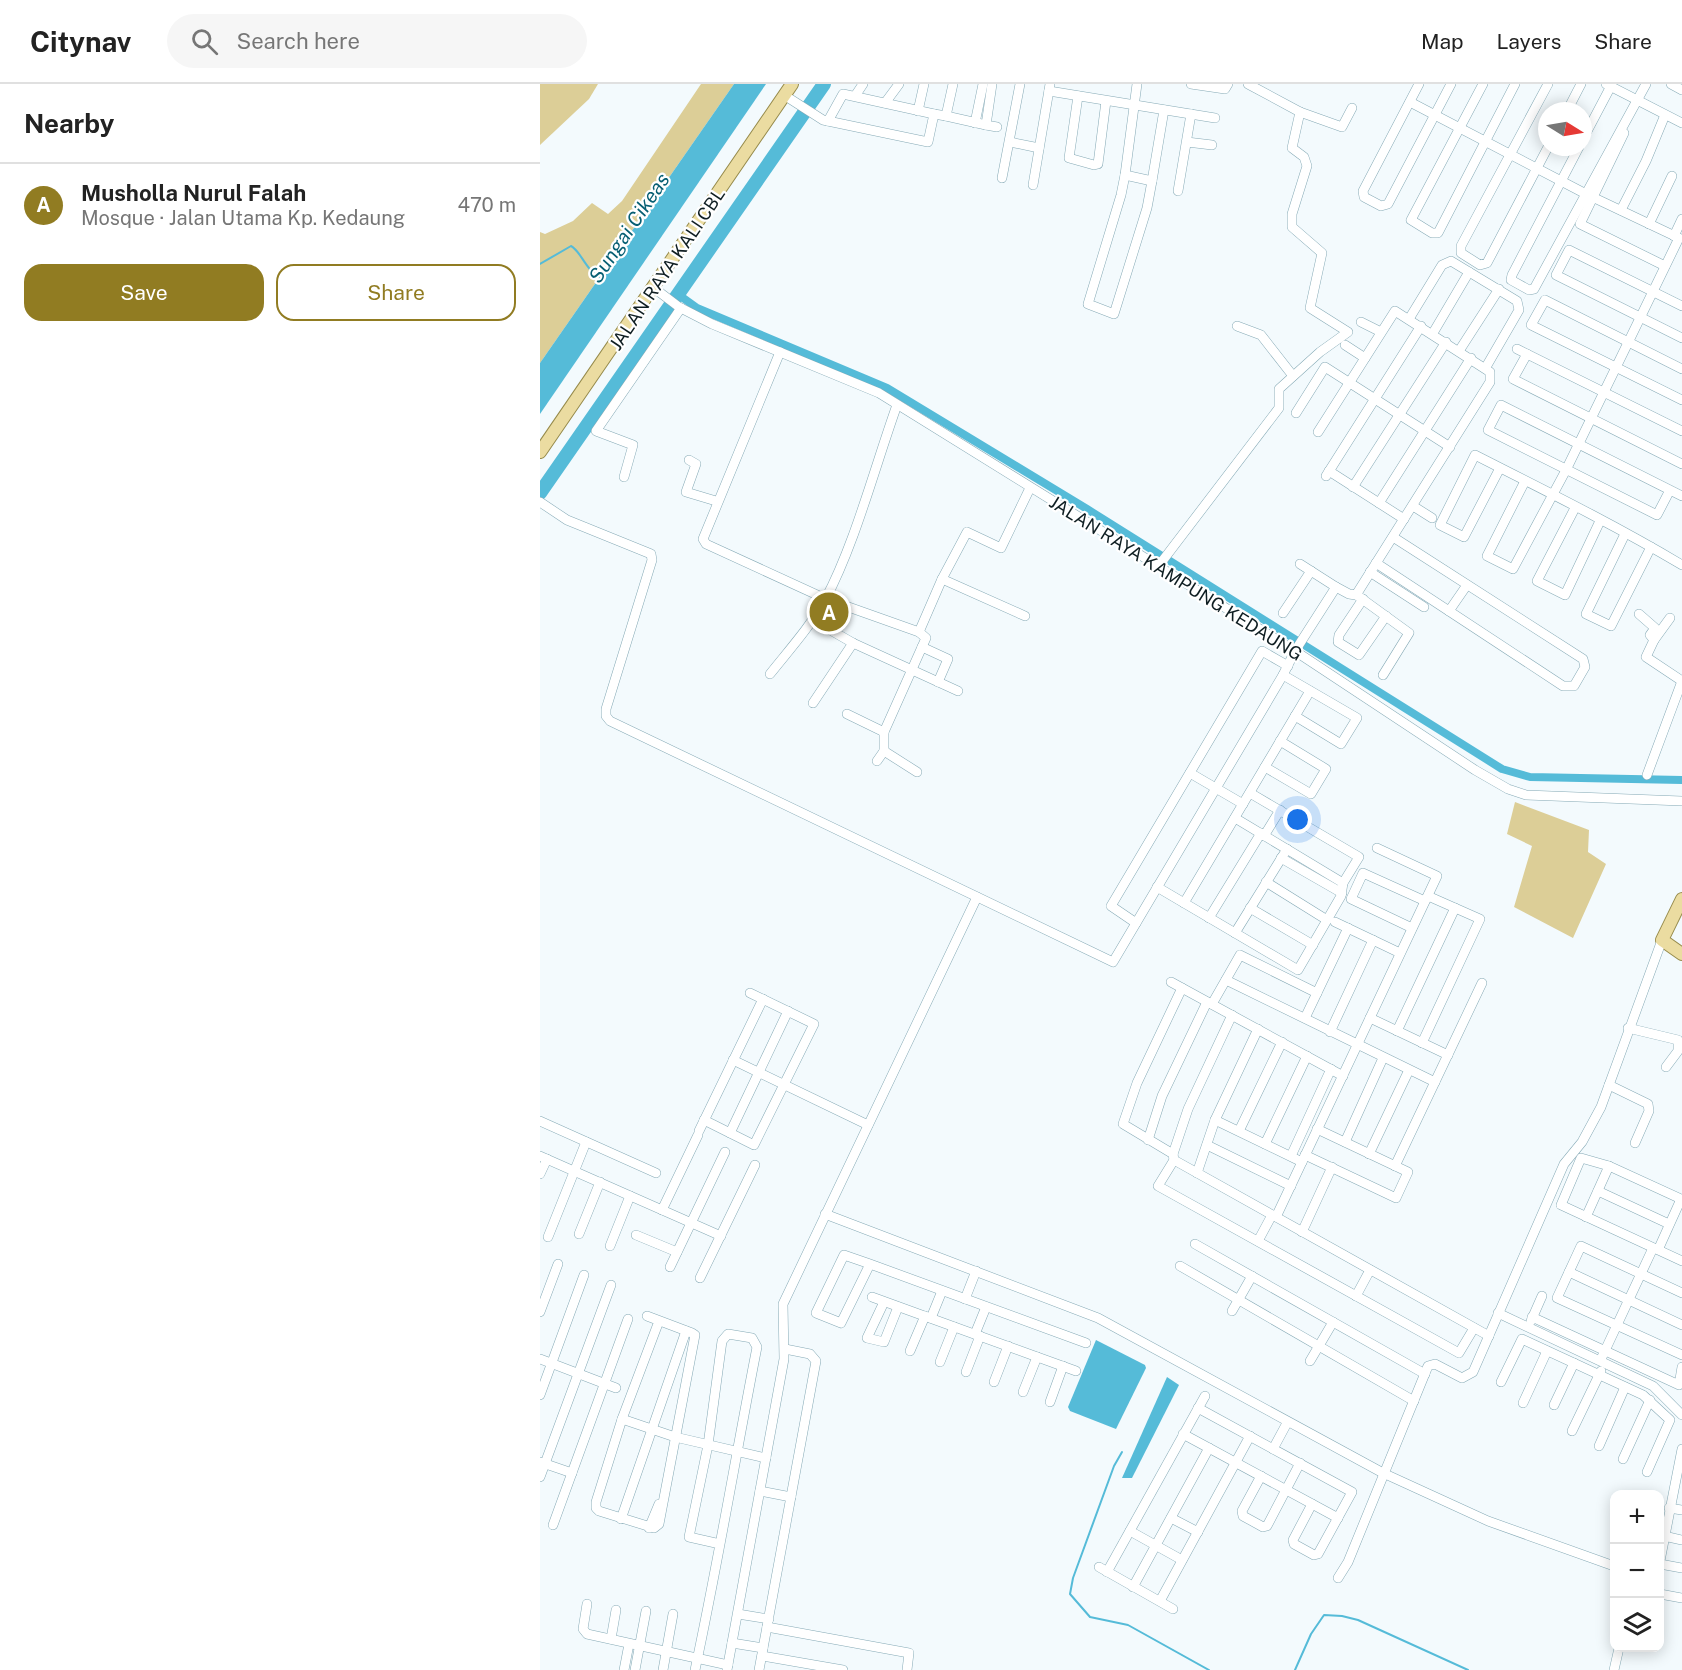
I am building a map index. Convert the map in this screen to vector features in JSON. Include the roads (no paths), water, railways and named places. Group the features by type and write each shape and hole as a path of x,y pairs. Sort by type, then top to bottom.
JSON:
{"main road":[{"name":"JALAN RAYA KALI CBL","path":"540,452 792,84"},
{"path":"1682,899 1662,940 1682,954"}],"street":[{"path":"855,96 863,84"},
{"path":"885,103 899,84"},
{"path":"918,111 924,84"},
{"path":"946,117 953,84"},
{"path":"975,123 983,84"},
{"path":"986,125 992,84"},
{"path":"1002,178 1020,84"},
{"path":"1137,84 1121,195 1088,304 1114,314 1147,208 1164,110"},
{"path":"1191,84 1225,89 1228,84"},
{"path":"1248,84 1300,112 1342,127 1352,108"},
{"path":"1419,84 1363,191 1364,197 1381,206 1388,204 1451,84"},
{"path":"1483,84 1411,220 1432,233 1438,233 1515,84"},
{"path":"1543,156 1487,263 1480,265 1461,253 1461,246 1548,84"},
{"path":"1572,102 1581,84"},
{"path":"1574,156 1511,277 1511,280 1529,290 1534,289 1590,196 1646,84"},
{"path":"1671,84 1682,90"},
{"path":"1592,120 1609,85 1682,123"},
{"path":"1033,185 1049,88 1078,96 1215,118"},
{"path":"828,121 843,94 997,127"},
{"path":"784,95 828,121 928,142 934,114"},
{"path":"1078,96 1068,156 1071,159 1094,165 1098,164 1106,101"},
{"path":"1410,102 1590,196 1679,238 1605,394 1513,569 1487,556 1525,481"},
{"path":"1158,566 1279,408 1278,391 1293,376 1348,332 1310,308 1322,253 1295,232 1291,220 1307,166 1304,157 1292,148 1300,112"},
{"path":"1178,192 1191,114"},
{"path":"1621,210 1646,161 1665,114"},
{"path":"1010,142 1039,148"},
{"path":"1187,142 1212,145"},
{"path":"1125,174 1152,181"},
{"path":"1649,224 1672,176"},
{"path":"1590,196 1580,224 1665,266"},
{"path":"1674,236 1682,219"},
{"path":"1682,306 1569,250 1556,274 1682,338"},
{"path":"1409,319 1443,265 1451,261 1499,289 1517,301 1520,310 1486,367"},
{"path":"1433,333 1470,272"},
{"name":"JALAN RAYA KAMPUNG KEDAUNG","path":"654,288 680,308 780,352 854,381 897,405 1158,566 1298,647 1475,770 1513,791 1526,795 1682,801"},
{"path":"1459,351 1499,289"},
{"path":"1682,369 1545,300 1531,325 1682,400"},
{"path":"624,477 633,445 596,431 680,308"},
{"path":"1318,432 1395,311 1486,367 1490,372 1490,382 1370,572 1339,635 1338,642 1356,654 1362,654 1386,616"},
{"path":"1361,321 1381,332"},
{"path":"1238,326 1261,335 1293,376"},
{"path":"1404,519 1327,473 1421,326"},
{"path":"1353,487 1446,342"},
{"path":"1345,345 1365,358"},
{"path":"1517,349 1682,431"},
{"path":"780,352 703,534 706,544 826,599 919,632 926,638 884,732 884,751 877,761"},
{"path":"1527,354 1513,379 1679,463 1682,451"},
{"path":"1379,503 1471,358"},
{"path":"1296,413 1324,367 1450,447"},
{"path":"770,674 813,620 826,599 840,567 897,405"},
{"path":"1670,490 1657,515 1488,430 1502,405 1682,496"},
{"path":"1500,468 1464,537 1440,525 1475,455 1651,546 1682,565"},
{"path":"689,460 696,464 686,492 717,501"},
{"path":"919,632 942,579 967,532 1001,548 1030,488"},
{"path":"540,502 567,520 651,554 652,560 606,709 606,716 610,721 1113,962 1286,671 1298,647 1336,587"},
{"path":"1413,506 1432,518"},
{"path":"1575,508 1538,581 1565,595 1600,521"},
{"path":"1625,534 1586,614 1611,626 1651,546"},
{"path":"1376,563 1563,686 1574,686 1586,667 1583,659 1393,537"},
{"path":"1300,564 1348,594 1359,597 1409,633 1383,675"},
{"path":"1283,613 1311,571"},
{"path":"1370,572 1425,607"},
{"path":"942,579 1025,616"},
{"path":"1449,611 1467,585"},
{"path":"1639,614 1655,628 1650,635 1654,640"},
{"path":"1647,775 1682,681 1646,657 1654,640 1670,618"},
{"path":"813,620 853,643 958,691"},
{"path":"813,703 853,643"},
{"path":"922,647 948,659 938,682"},
{"path":"1136,923 1111,906 1263,651 1310,691 1357,718 1341,744 1295,716"},
{"path":"1184,903 1310,691"},
{"path":"847,714 884,732"},
{"path":"1265,767 1311,794 1326,769 1280,741"},
{"path":"884,751 917,772"},
{"path":"1190,773 1243,804"},
{"path":"1157,887 1298,970 1331,921 1342,893 1343,883 1359,857 1250,793"},
{"path":"1209,918 1262,834 1280,810"},
{"path":"1235,818 1343,883"},
{"path":"1258,1241 1304,1159 1437,876 1377,848"},
{"path":"1235,933 1287,849"},
{"path":"1281,858 1342,893"},
{"path":"1412,928 1351,899 1363,873 1480,919 1422,1043"},
{"path":"1266,882 1331,921 1400,953"},
{"path":"587,1604 584,1632 727,1668 785,1349 783,1304 977,897"},
{"path":"1250,908 1313,945"},
{"path":"1397,1031 1455,908"},
{"path":"1305,1018 1348,928"},
{"path":"1330,1032 1373,940"},
{"path":"1338,1578 1348,1562 1428,1366 1435,1364 1462,1378 1471,1375 1564,1164 1582,1142 1609,1085 1662,940"},
{"path":"1148,1140 1162,1096 1209,1003 1226,980 1240,955 1317,993"},
{"path":"1226,980 1357,1046 1435,1082"},
{"path":"1171,982 1343,1076"},
{"path":"1395,1166 1482,983"},
{"path":"1182,988 1137,1083 1123,1124 1197,1173 1489,1336"},
{"path":"704,1120 754,1145 814,1024 750,993"},
{"path":"662,1210 763,999"},
{"path":"729,1133 788,1011"},
{"path":"1232,1015 1188,1108 1173,1157 1158,1186 1459,1353 1474,1328"},
{"path":"1370,1018 1448,1055"},
{"path":"1628,1028 1678,1040 1678,1051 1666,1067"},
{"path":"1197,1173 1215,1120 1258,1029"},
{"path":"1239,1131 1282,1042"},
{"path":"1265,1144 1307,1056"},
{"path":"1345,1142 1383,1058"},
{"path":"734,1060 868,1125"},
{"path":"1291,1156 1331,1069"},
{"path":"1370,1154 1409,1070"},
{"path":"1609,1085 1648,1104 1648,1111 1635,1143"},
{"path":"1215,1120 1291,1156 1332,1167 1396,1198 1408,1172 1317,1129"},
{"path":"540,1121 656,1173"},
{"path":"548,1237 586,1142"},
{"path":"1207,1145 1291,1185"},
{"path":"670,1267 725,1152"},
{"path":"540,1174 543,1157 721,1236"},
{"path":"1572,1431 1600,1375 1603,1359 1640,1274 1655,1249 1669,1224 1681,1199 1609,1166 1581,1158 1561,1205 1586,1216 1655,1249 1682,1262"},
{"path":"700,1278 755,1165"},
{"path":"1586,1216 1609,1166"},
{"path":"1302,1232 1332,1167"},
{"path":"579,1234 600,1182"},
{"path":"1598,1191 1669,1224"},
{"path":"610,1246 630,1196"},
{"path":"825,1214 1098,1318 1287,1423 1383,1473 1488,1521 1610,1565"},
{"path":"636,1235 677,1252"},
{"path":"1194,1244 1425,1374"},
{"path":"1682,1293 1581,1246 1557,1298 1682,1355"},
{"path":"870,1264 841,1323 816,1312 844,1255 870,1264 942,1290 1086,1343"},
{"path":"540,1312 558,1264"},
{"path":"1180,1266 1413,1401"},
{"path":"1356,1296 1371,1270"},
{"path":"965,1299 976,1271"},
{"path":"1569,1272 1682,1325"},
{"path":"540,1395 584,1275"},
{"path":"1232,1311 1252,1276"},
{"path":"540,1477 543,1463 611,1286"},
{"path":"910,1351 942,1290"},
{"path":"1501,1382 1542,1296"},
{"path":"872,1297 1076,1371"},
{"path":"884,1302 867,1338 884,1342 898,1306"},
{"path":"966,1372 986,1307"},
{"path":"1498,1313 1603,1359 1679,1385 1682,1367"},
{"path":"647,1316 686,1330 694,1334 695,1339 659,1524 650,1528 599,1511 596,1508 596,1502 622,1419 659,1321"},
{"path":"1533,1317 1653,1386 1682,1415"},
{"path":"553,1525 628,1319"},
{"path":"1310,1361 1333,1322"},
{"path":"940,1362 954,1327"},
{"path":"621,1519 686,1330"},
{"path":"695,1670 698,1659 720,1544 736,1452 757,1347 752,1338 728,1334 723,1337 708,1445 689,1537 720,1544"},
{"path":"1522,1339 1625,1386 1650,1400 1670,1420 1647,1473"},
{"path":"994,1382 1008,1346"},
{"path":"759,1670 816,1361 810,1354 785,1349"},
{"path":"1523,1403 1547,1351"},
{"path":"1023,1392 1037,1357"},
{"path":"540,1359 616,1388"},
{"path":"1554,1405 1574,1363"},
{"path":"1050,1402 1063,1366"},
{"path":"1599,1446 1625,1386"},
{"path":"1173,1609 1103,1570 1130,1531 1204,1396"},
{"path":"1623,1459 1650,1400"},
{"path":"1198,1408 1352,1492 1318,1554 1314,1555 1294,1544 1293,1540 1312,1504"},
{"path":"622,1419 675,1437 766,1458"},
{"path":"1273,1449 1287,1423"},
{"path":"1184,1434 1338,1518"},
{"path":"1160,1601 1250,1436"},
{"path":"1134,1587 1209,1448"},
{"path":"1681,1451 1678,1481 1669,1508 1664,1536 1682,1540"},
{"path":"543,1463 572,1473"},
{"path":"1261,1476 1242,1511 1243,1516 1263,1527 1267,1526 1300,1463"},
{"path":"760,1491 791,1497"},
{"path":"1669,1508 1682,1510"},
{"path":"1171,1518 1198,1532"},
{"path":"1130,1531 1182,1560"},
{"path":"1664,1564 1682,1568"},
{"path":"1664,1595 1682,1598"},
{"path":"611,1640 616,1610"},
{"path":"624,1670 646,1611"},
{"path":"663,1670 674,1614"},
{"path":"738,1614 768,1623 909,1653 907,1670"},
{"path":"732,1643 843,1670"},
{"path":"634,1645 635,1670"},
{"path":"1614,1670 1618,1652"}],"water":[{"path":"734,84 766,84 540,414 540,363"},
{"path":"1096,1340 1145,1365 1146,1368 1116,1429 1070,1411 1068,1407"},
{"path":"1167,1377 1179,1385 1132,1478 1122,1478"}],"waterway":[{"path":"540,493 824,84"},
{"name":"Sungai Cikeas","path":"540,264 571,246 591,270 601,278"},
{"path":"679,295 697,308 887,388 1087,509 1502,769 1530,777 1682,780"},
{"path":"1122,1452 1114,1466 1073,1578 1070,1594 1090,1617 1128,1625 1209,1670"},
{"path":"1295,1670 1311,1634 1324,1615 1358,1620 1468,1670"}],"place":[{"name":"Musholla Nurul Falah","path":"829,612"}]}
